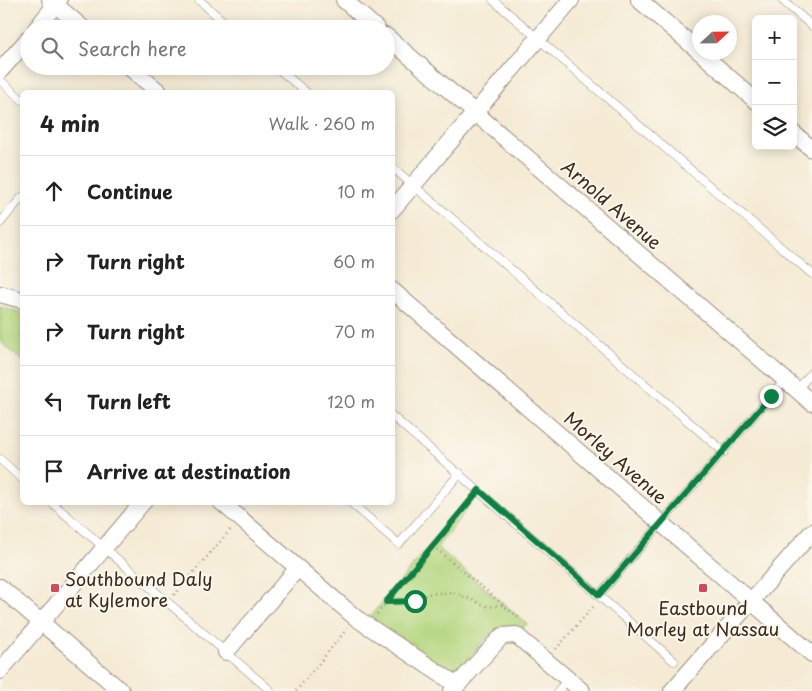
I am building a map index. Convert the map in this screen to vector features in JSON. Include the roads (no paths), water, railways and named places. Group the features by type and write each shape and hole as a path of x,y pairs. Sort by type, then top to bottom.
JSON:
{"street":[{"path":"344,0 367,20"},
{"path":"395,207 571,0"},
{"path":"639,0 692,45"},
{"path":"42,20 55,2 74,20"},
{"name":"Arnold Avenue","path":"395,44 812,403"},
{"path":"0,70 20,48"},
{"path":"709,60 752,98"},
{"path":"139,75 157,90"},
{"path":"797,136 812,149"},
{"name":"Morley Avenue","path":"395,293 812,654"},
{"path":"0,294 20,299"},
{"path":"0,671 140,505"},
{"path":"224,505 297,569 454,688 502,636 516,635 563,685 582,691"},
{"path":"672,691 812,532"},
{"path":"226,652 297,569"},
{"path":"0,587 121,691"}],"lane":[{"path":"198,0 221,20"},
{"path":"493,0 812,274"},
{"path":"782,0 812,26"},
{"path":"286,75 304,90"},
{"path":"0,80 20,98"},
{"path":"395,170 724,452"},
{"path":"0,223 20,199"},
{"path":"600,596 724,452 791,385 812,372"},
{"path":"395,419 460,473 674,661"},
{"path":"0,459 20,477"},
{"path":"354,505 399,544 460,473"},
{"path":"55,505 271,691"}],"place":[{"name":"Southbound Daly at Kylemore","path":"55,588"},
{"name":"Eastbound Morley at Nassau","path":"703,588"}]}
